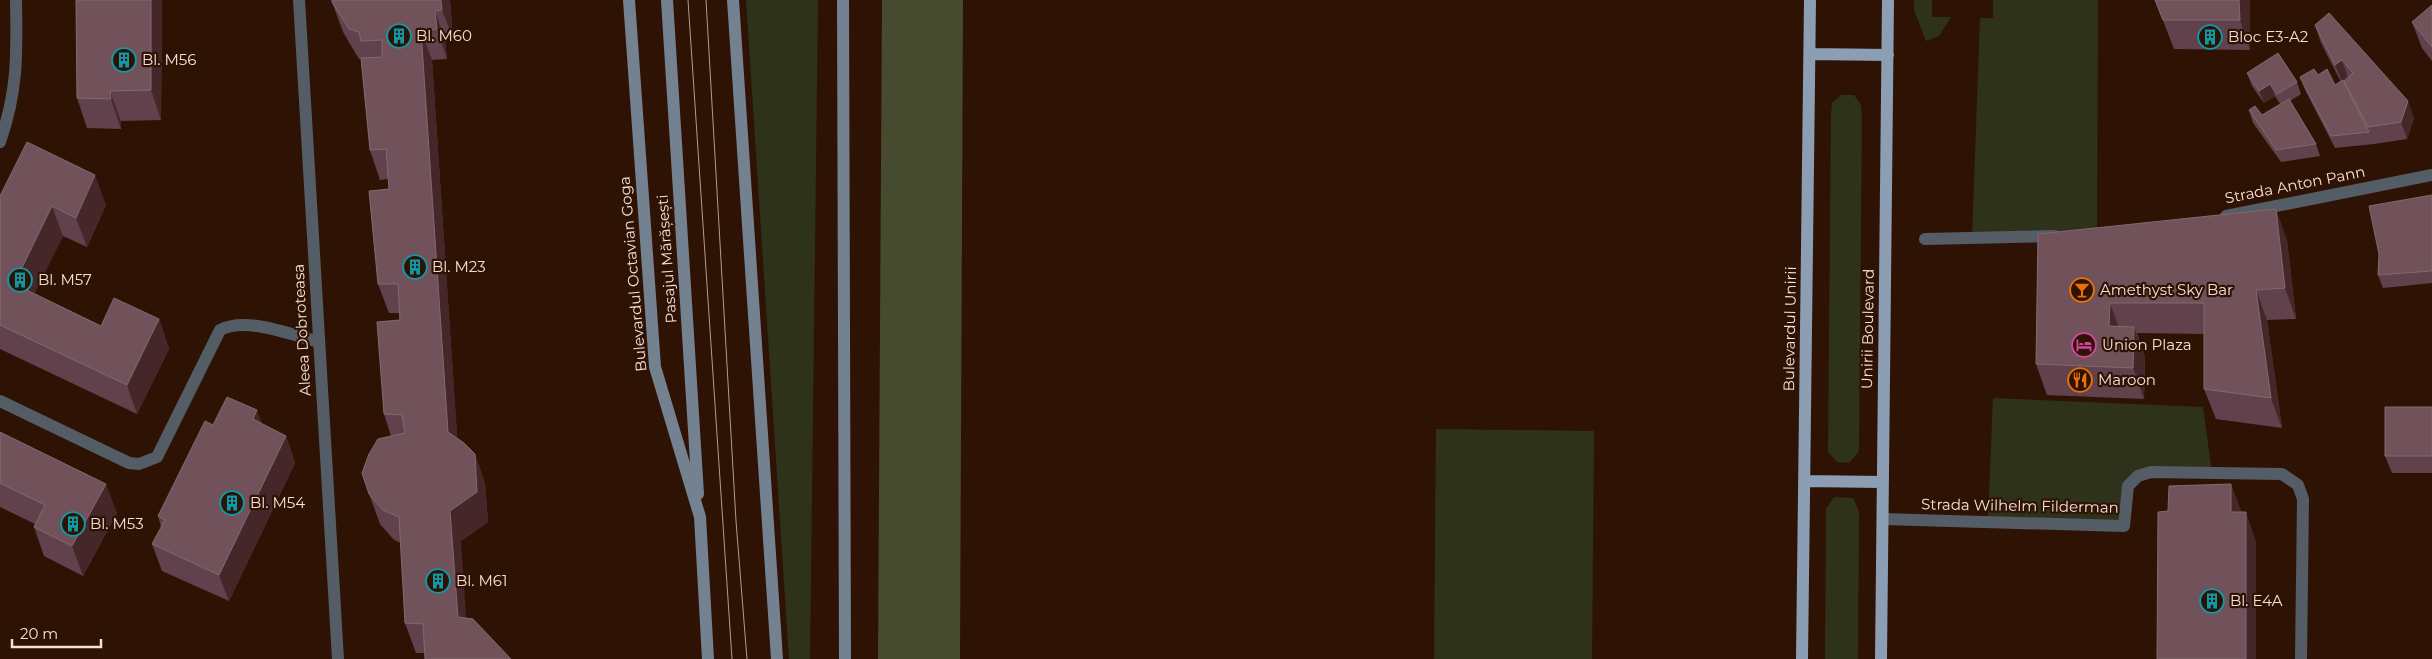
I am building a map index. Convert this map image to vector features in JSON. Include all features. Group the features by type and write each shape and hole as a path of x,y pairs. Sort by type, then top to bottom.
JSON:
{"main road":[{"name":"Bulevardul Octavian Goga","path":"629,0 656,367 700,517 708,659"},
{"name":"Pasajul Mărășești","path":"667,0 700,517"},
{"path":"733,0 778,659"},
{"path":"843,0 845,659"},
{"name":"Bulevardul Unirii","path":"1802,659 1810,0"},
{"name":"Unirii Boulevard","path":"1881,659 1888,0"},
{"path":"1810,54 1888,55"},
{"path":"1804,482 1883,482"}],"street":[{"path":"0,142 9,115 17,68 16,0"},
{"name":"Aleea Dobroteasa","path":"299,0 338,659"},
{"name":"Strada Anton Pann","path":"2213,218 2432,175"},
{"path":"1925,239 2068,236"},
{"path":"0,401 129,463 139,464 157,457 220,330 236,324 256,326 319,342"},
{"name":"Strada Wilhelm Filderman","path":"1883,519 2124,526 2128,486 2138,476 2152,472 2282,474 2298,485 2303,499 2301,659"}],"green space":[{"path":"746,0 818,0 810,659 789,659"},
{"path":"882,0 963,0 960,659 878,659"},
{"path":"1914,0 1932,0 1932,17 1951,17 1939,36 1926,41 1914,10"},
{"path":"1993,0 2098,0 2097,235 1972,239 1980,18 1993,18"},
{"path":"1841,95 1854,95 1861,105 1862,114 1859,451 1849,463 1837,462 1828,452 1831,114 1832,103"},
{"path":"1993,398 2203,407 2212,473 2151,472 2133,480 2124,526 1988,522"},
{"path":"1436,429 1594,431 1592,659 1434,659"},
{"path":"1834,497 1853,498 1859,511 1858,659 1825,659 1826,509"}],"building":[{"name":"Bl. M56","path":"76,0 151,0 151,90 110,91 111,99 77,98"},
{"path":"332,0 441,0 442,10 435,11 437,29 421,31 448,432 464,443 475,454 477,492 450,511 458,617 473,619 511,659 425,659 423,624 405,623 399,517 383,510 369,494 362,473 369,454 378,439 405,433 402,415 384,414 377,322 400,320 398,284 378,284 369,191 389,189 386,149 370,150 361,58 382,57 382,40 361,41 359,32 349,29"},
{"path":"2155,0 2239,0 2240,20 2163,20"},
{"path":"2432,5 2432,47 2412,22"},
{"path":"2329,13 2408,101 2401,122 2368,127 2344,81 2353,73 2342,60 2335,65 2315,25"},
{"path":"2278,53 2297,82 2277,94 2270,84 2259,91 2247,73"},
{"path":"2314,69 2318,75 2327,69 2335,85 2343,80 2369,132 2331,136 2300,77"},
{"path":"2289,99 2316,144 2276,150 2249,110 2255,106 2262,115"},
{"path":"27,142 95,175 76,218 52,206 14,284 101,326 114,298 159,319 127,385 0,325 0,196"},
{"path":"2432,195 2432,271 2378,275 2379,254 2369,206"},
{"name":"Union Plaza","path":"2276,209 2285,288 2256,290 2271,398 2204,389 2204,303 2110,303 2109,326 2134,327 2133,368 2036,364 2038,234"},
{"name":"Bl. M54","path":"227,397 257,410 253,419 286,436 219,575 152,544 165,520 158,516 205,421 213,425"},
{"path":"2385,407 2432,407 2432,456 2385,456"},
{"path":"0,432 106,484 72,546 34,527 45,505 0,483"},
{"name":"Bl. E4A","path":"2231,484 2231,512 2246,512 2246,659 2157,659 2158,512 2168,511 2169,486"}],"tram line":[{"path":"688,0 732,659"},
{"path":"706,0 736,521 747,659"}],"place":[{"name":"Bl. M60","path":"399,36"},
{"name":"Bloc E3-A2","path":"2210,37"},
{"name":"Bl. M56","path":"124,60"},
{"name":"Bl. M23","path":"415,267"},
{"name":"Bl. M57","path":"20,280"},
{"name":"Amethyst Sky Bar","path":"2082,290"},
{"name":"Union Plaza","path":"2084,345"},
{"name":"Maroon","path":"2080,380"},
{"name":"Bl. M54","path":"232,503"},
{"name":"Bl. M53","path":"73,524"},
{"name":"Bl. M61","path":"438,581"},
{"name":"Bl. E4A","path":"2212,601"}]}
